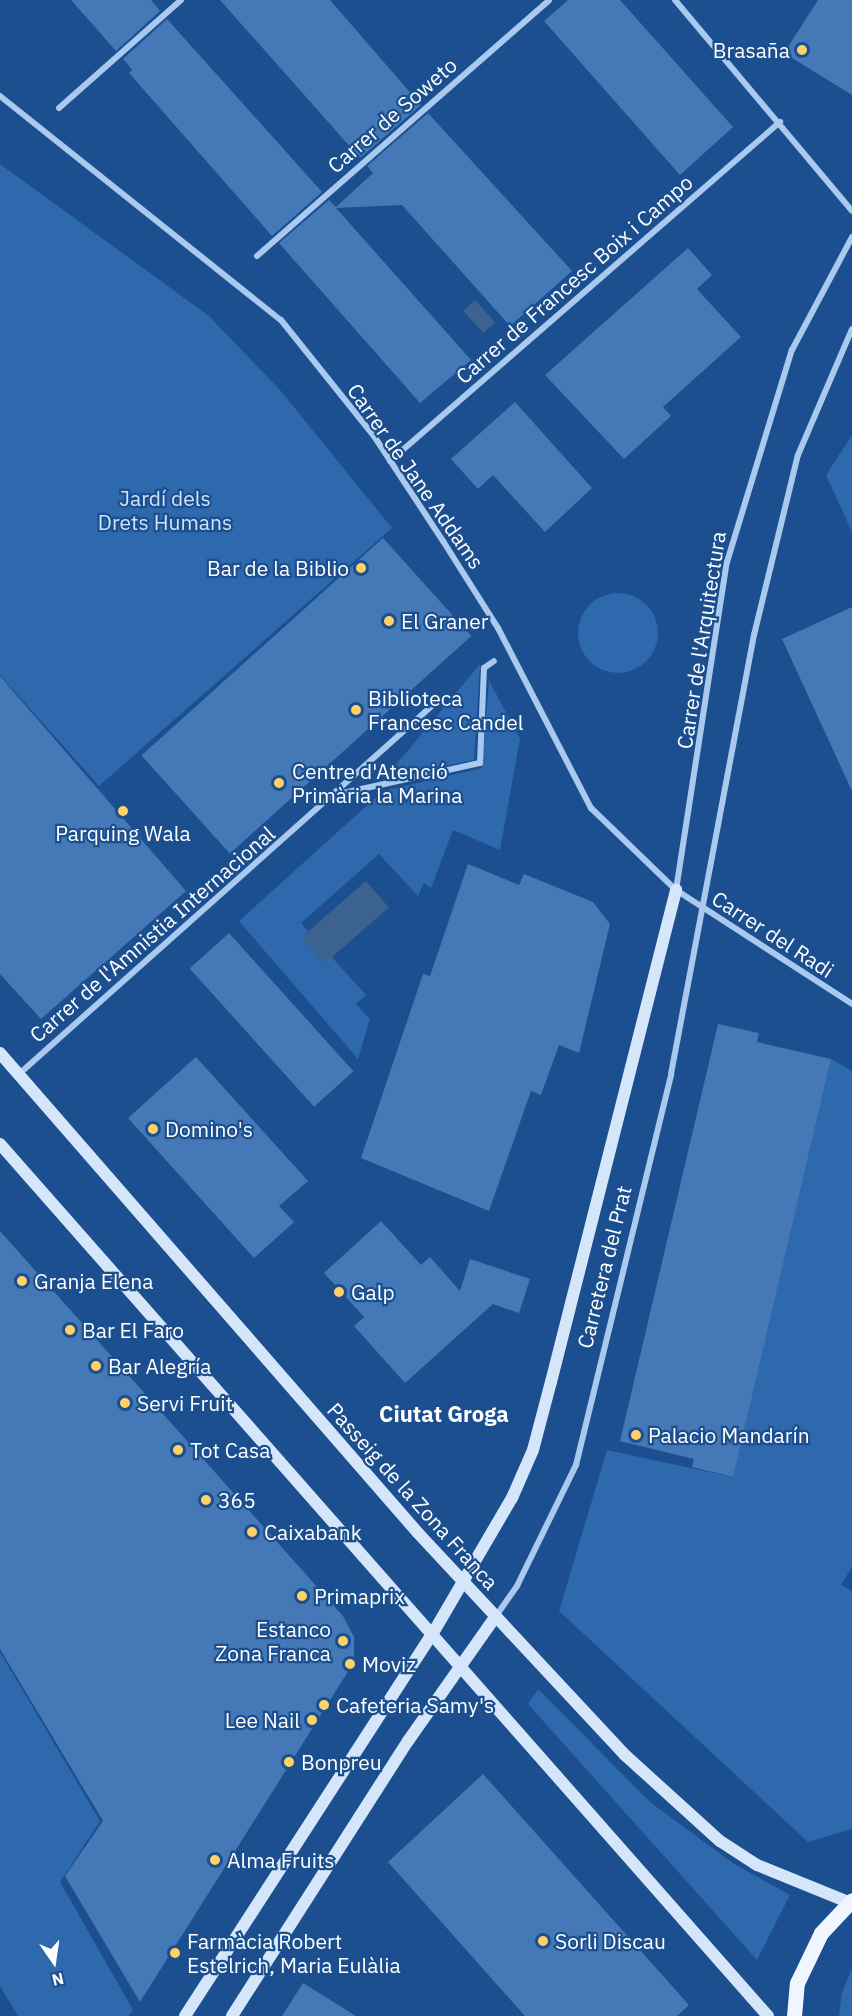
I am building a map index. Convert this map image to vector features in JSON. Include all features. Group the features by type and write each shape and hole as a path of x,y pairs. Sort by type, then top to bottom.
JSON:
{"main road":[{"name":"Carretera del Prat","path":"185,2016 433,1633 512,1498 533,1450 676,890"},
{"name":"Passeig de la Zona Franca","path":"0,1053 537,1666 696,1822 757,1865 850,1901"},
{"path":"0,1144 464,1666 768,2016"},
{"path":"232,2016 408,1741 464,1666 495,1617"},
{"path":"794,2016 797,1983 821,1934 850,1901"}],"street":[{"path":"59,108 181,0"},
{"name":"Carrer de Soweto","path":"257,256 549,0"},
{"path":"675,0 780,122 852,211"},
{"name":"Carrer de Jane Addams","path":"0,96 281,320 390,461 498,628 591,808 676,890"},
{"name":"Carrer de Francesc Boix i Campo","path":"390,461 780,122"},
{"name":"Carrer de l'Arquitectura","path":"676,890 727,562 792,350 852,237"},
{"path":"704,909 754,635 798,455 852,329"},
{"name":"Carrer de l'Amnistia Internacional","path":"334,795 480,764 484,668 494,661"},
{"name":"Carrer de l'Amnistia Internacional","path":"19,1074 434,704"},
{"name":"Carrer del Radi","path":"676,890 852,1004"},
{"name":"Carretera del Prat","path":"495,1617 517,1586 576,1465 669,1085 704,909"}],"green space":[{"name":"Jardí dels Drets Humans","path":"0,164 209,316 280,390 392,528 99,786 0,675"},
{"path":"852,435 852,532 826,475"},
{"path":"618,593 633,596 646,605 655,618 658,633 655,648 646,661 633,670 618,673 603,670 590,661 581,648 578,633 581,618 590,605 603,596"},
{"path":"480,664 474,760 385,778"},
{"path":"489,680 520,739 500,850 453,830 431,888 424,883 418,896 379,854 301,923 366,995 356,1004 370,1019 358,1059 239,921 383,791 482,768"},
{"path":"831,1059 852,1071 852,1567 841,1585 852,1591 852,1829 808,1842 559,1611 607,1450 732,1477"},
{"path":"0,1652 100,1821 60,1882 133,2010 128,2016 18,2016 0,1986"},
{"path":"538,1689 650,1802 734,1864 790,1895 757,1960 528,1704"},
{"path":"852,1969 852,2016 839,2016 842,1992"}],"shaded area":[{"path":"475,300 495,322 483,333 463,311"},
{"path":"366,881 389,907 324,964 301,937"}],"building":[{"path":"71,0 151,0 160,11 116,51"},
{"path":"220,0 330,0 421,105 360,158"},
{"path":"568,0 620,0 733,127 680,175 544,21"},
{"path":"818,0 852,0 852,95 784,53"},
{"path":"167,19 322,192 272,236 129,73 132,70 123,59"},
{"path":"428,113 572,271 510,326 402,205 336,208 471,360 420,403 279,243 329,200 336,207 373,173 367,166"},
{"path":"688,248 712,275 697,289 741,337 663,407 671,416 624,459 545,375"},
{"path":"515,402 592,488 545,532 493,475 478,489 451,459"},
{"path":"383,538 471,636 230,854 141,755"},
{"path":"852,607 852,791 782,639"},
{"path":"0,676 186,891 41,1019 0,974"},
{"path":"468,864 519,885 524,874 593,902 610,924 579,1053 559,1045 541,1095 531,1091 489,1211 361,1158 423,974 430,976"},
{"path":"229,933 353,1071 314,1107 190,968"},
{"path":"718,1024 759,1033 757,1042 831,1059 733,1477 692,1467 694,1459 620,1441"},
{"path":"196,1057 308,1181 279,1206 294,1222 254,1258 128,1118"},
{"path":"381,1221 421,1265 430,1257 460,1291 470,1259 530,1279 519,1313 493,1304 405,1383 354,1326 364,1317 324,1273"},
{"path":"0,1231 343,1616 354,1637 354,1662 140,2002 65,1876 103,1821 0,1649"},
{"path":"483,1774 689,2005 677,2016 525,2016 388,1862"},
{"path":"303,1983 356,2016 282,2016"}],"place":[{"name":"Brasaña","path":"802,50"},
{"name":"Bar de la Biblio","path":"361,568"},
{"name":"El Graner","path":"389,621"},
{"name":"Biblioteca Francesc Candel","path":"356,710"},
{"name":"Centre d'Atenció Primària la Marina","path":"279,783"},
{"name":"Parquing Wala","path":"123,811"},
{"name":"Domino's","path":"153,1129"},
{"name":"Granja Elena","path":"22,1281"},
{"name":"Galp","path":"339,1292"},
{"name":"Bar El Faro","path":"70,1330"},
{"name":"Bar Alegría","path":"96,1366"},
{"name":"Servi Fruit","path":"125,1403"},
{"name":"Palacio Mandarín","path":"636,1435"},
{"name":"Tot Casa","path":"178,1450"},
{"name":"365","path":"206,1500"},
{"name":"Caixabank","path":"252,1532"},
{"name":"Primaprix","path":"302,1596"},
{"name":"Estanco Zona Franca","path":"343,1641"},
{"name":"Moviz","path":"350,1664"},
{"name":"Cafeteria Samy's","path":"324,1705"},
{"name":"Lee Nail","path":"312,1720"},
{"name":"Bonpreu","path":"289,1762"},
{"name":"Alma Fruits","path":"215,1860"},
{"name":"Sorli Discau","path":"543,1941"},
{"name":"Farmàcia Robert Estelrich, Maria Eulàlia","path":"175,1953"}],"district":[{"name":"Ciutat Groga","path":"444,1414"}]}
